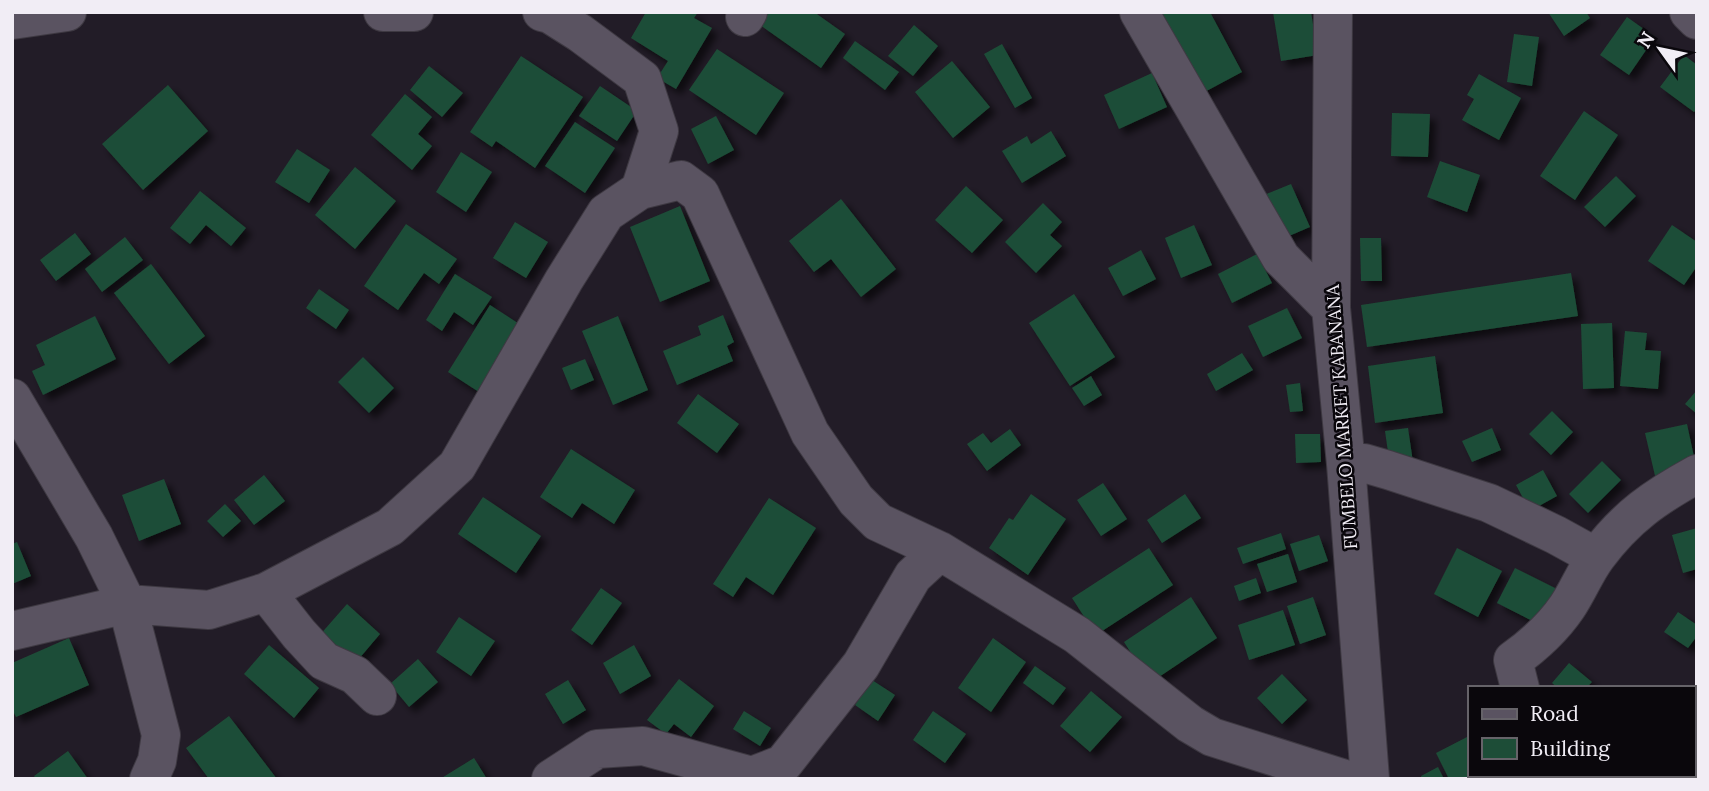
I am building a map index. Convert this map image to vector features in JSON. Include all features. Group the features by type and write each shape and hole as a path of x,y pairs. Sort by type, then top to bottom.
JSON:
{"street":[{"path":"12,20 66,12"},
{"path":"383,12 414,12"},
{"path":"542,12 550,14 580,33 642,79 659,131 640,190"},
{"path":"1139,12 1281,258 1331,308"},
{"name":"FUMBELO MARKET KABANANA","path":"1332,12 1331,308 1370,779"},
{"path":"1689,12 1697,20"},
{"path":"12,631 127,604 209,610 266,593 390,527 457,466 557,291 606,213 640,190 681,180 701,194 810,433 856,500 878,522 940,551 1077,635 1190,724 1212,737 1345,779"},
{"path":"12,398 94,537 127,604 161,735 157,761 149,779"},
{"path":"1346,464 1364,463 1489,503 1596,557"},
{"path":"1520,686 1513,660 1538,642 1566,608 1596,557 1623,526 1658,495 1697,474"},
{"path":"551,779 597,749 643,746 752,776 783,764 861,664 913,576 940,551"},
{"path":"266,593 324,661 355,676 377,696"}],"building":[{"path":"646,12 698,12 694,18 712,28 676,89 657,78 668,61 631,38"},
{"path":"769,12 814,12 845,34 821,68 760,25"},
{"path":"1154,12 1210,12 1242,72 1199,95"},
{"path":"1273,12 1311,12 1318,55 1281,61"},
{"path":"1548,12 1586,12 1590,18 1564,36"},
{"path":"1627,17 1655,37 1629,75 1600,55"},
{"path":"914,25 938,46 913,76 888,56"},
{"path":"1514,34 1539,37 1532,86 1507,82"},
{"path":"855,41 899,72 885,90 843,58"},
{"path":"1002,44 1032,98 1015,108 984,54"},
{"path":"717,49 784,93 756,135 689,90"},
{"path":"1684,55 1697,65 1697,109 1694,112 1660,87"},
{"path":"521,56 583,97 535,168 496,141 492,147 470,132"},
{"path":"952,61 990,107 953,138 915,92"},
{"path":"429,66 463,93 442,117 410,90"},
{"path":"1152,73 1167,107 1119,129 1104,95"},
{"path":"1479,74 1521,98 1499,140 1462,120 1474,99 1467,95"},
{"path":"168,85 208,131 143,190 102,144"},
{"path":"600,86 637,111 617,141 579,116"},
{"path":"405,94 432,117 418,134 432,146 412,170 371,135"},
{"path":"1584,111 1618,135 1575,200 1540,176"},
{"path":"1392,113 1430,114 1428,157 1391,156"},
{"path":"716,116 734,150 708,164 691,129"},
{"path":"575,122 615,148 585,193 545,166"},
{"path":"1051,131 1066,156 1022,183 1002,151 1027,136 1031,144"},
{"path":"297,149 330,170 309,203 275,182"},
{"path":"461,152 492,172 466,212 436,192"},
{"path":"1440,161 1480,175 1467,212 1427,197"},
{"path":"355,167 396,201 355,249 315,215"},
{"path":"1616,176 1636,196 1605,227 1584,207"},
{"path":"1291,184 1310,227 1282,239 1264,195"},
{"path":"966,186 1003,220 972,253 935,220"},
{"path":"200,191 246,228 231,246 206,225 190,244 170,228"},
{"path":"841,199 896,269 861,297 831,259 814,272 789,241"},
{"path":"1043,203 1062,222 1050,235 1062,246 1036,273 1005,242"},
{"path":"680,206 710,281 660,302 630,227"},
{"path":"515,222 548,242 526,278 493,258"},
{"path":"406,224 457,259 439,284 424,273 398,310 364,286"},
{"path":"1194,225 1212,265 1181,278 1165,238"},
{"path":"1672,225 1697,242 1697,266 1684,285 1648,261"},
{"path":"75,233 91,254 56,281 40,260"},
{"path":"125,237 143,260 102,292 85,269"},
{"path":"1360,238 1381,238 1382,281 1361,281"},
{"path":"1141,250 1156,279 1123,296 1108,268"},
{"path":"1257,254 1272,283 1232,303 1218,274"},
{"path":"151,264 205,336 169,364 114,293"},
{"path":"1571,273 1578,316 1367,347 1361,305"},
{"path":"455,274 492,297 473,325 454,312 442,331 426,320"},
{"path":"319,289 349,310 336,329 306,308"},
{"path":"1074,294 1115,357 1070,386 1029,323"},
{"path":"490,305 524,327 482,394 448,372"},
{"path":"1287,308 1302,338 1263,357 1248,326"},
{"path":"723,315 734,342 727,346 733,361 677,385 663,351 701,335 698,326"},
{"path":"95,316 116,359 43,395 32,371 45,365 36,345"},
{"path":"618,316 648,390 613,405 582,331"},
{"path":"1612,323 1614,388 1583,389 1581,324"},
{"path":"1625,331 1647,333 1645,350 1661,351 1658,389 1620,386"},
{"path":"1242,353 1253,370 1216,391 1207,374"},
{"path":"1435,356 1443,413 1375,423 1368,366"},
{"path":"363,357 394,388 369,413 338,382"},
{"path":"585,359 594,380 571,390 562,368"},
{"path":"1091,376 1102,395 1084,406 1072,388"},
{"path":"1300,383 1303,411 1290,412 1286,385"},
{"path":"1697,390 1697,414 1685,404"},
{"path":"698,394 739,424 717,453 677,423"},
{"path":"1552,411 1573,432 1551,455 1529,434"},
{"path":"1687,424 1697,471 1656,480 1645,433"},
{"path":"1408,428 1413,462 1390,466 1385,431"},
{"path":"1492,428 1501,450 1472,462 1462,441"},
{"path":"1010,429 1021,445 987,471 967,444 983,433 991,443"},
{"path":"1295,434 1320,434 1321,462 1296,463"},
{"path":"571,449 635,490 614,524 582,503 572,518 540,497"},
{"path":"1602,461 1621,480 1588,513 1569,494"},
{"path":"1543,470 1557,496 1530,511 1516,485"},
{"path":"264,475 285,501 254,525 234,500"},
{"path":"164,479 181,524 139,541 122,495"},
{"path":"1103,483 1127,519 1101,536 1077,500"},
{"path":"1031,494 1066,519 1028,575 989,548 1009,518 1013,520"},
{"path":"1185,494 1201,518 1162,543 1147,520"},
{"path":"483,497 541,536 516,573 458,534"},
{"path":"769,498 816,528 773,595 746,577 733,597 713,584"},
{"path":"225,504 241,521 223,537 207,521"},
{"path":"1697,528 1697,569 1683,573 1672,535"},
{"path":"1281,533 1286,549 1243,564 1237,548"},
{"path":"1319,535 1328,561 1299,571 1290,544"},
{"path":"17,542 31,576 12,584 12,544"},
{"path":"1149,548 1173,585 1096,635 1072,598"},
{"path":"1457,548 1502,571 1478,617 1434,594"},
{"path":"1288,554 1297,582 1267,592 1257,564"},
{"path":"1515,568 1563,592 1546,628 1497,603"},
{"path":"1256,578 1261,593 1239,601 1234,586"},
{"path":"601,588 622,603 592,645 571,630"},
{"path":"1191,597 1217,638 1150,683 1124,642"},
{"path":"1313,597 1326,635 1300,644 1287,606"},
{"path":"347,604 380,634 352,667 318,637"},
{"path":"1283,610 1295,645 1249,660 1238,625"},
{"path":"1678,612 1697,625 1697,636 1688,648 1664,632"},
{"path":"459,617 495,641 471,676 436,652"},
{"path":"69,638 89,685 16,717 12,709 12,663"},
{"path":"993,638 1026,662 991,712 958,688"},
{"path":"269,645 319,688 294,718 244,674"},
{"path":"634,645 651,676 620,694 603,663"},
{"path":"418,659 438,682 409,707 390,684"},
{"path":"1569,663 1592,682 1588,686 1556,686 1552,683"},
{"path":"1035,666 1066,688 1053,705 1023,683"},
{"path":"1282,674 1307,700 1282,724 1257,698"},
{"path":"679,679 714,706 691,737 674,724 666,734 647,720"},
{"path":"568,680 586,710 563,724 545,694"},
{"path":"872,680 895,695 878,721 855,705"},
{"path":"1091,691 1122,717 1090,752 1060,726"},
{"path":"744,711 771,728 760,746 733,729"},
{"path":"933,711 966,734 945,763 913,740"},
{"path":"229,716 277,779 209,779 186,748"},
{"path":"1468,737 1468,777 1487,777 1449,779 1436,753"},
{"path":"68,751 88,779 36,779 34,776"},
{"path":"474,758 487,779 440,779"},
{"path":"1438,767 1444,779 1422,779 1421,776"}]}
